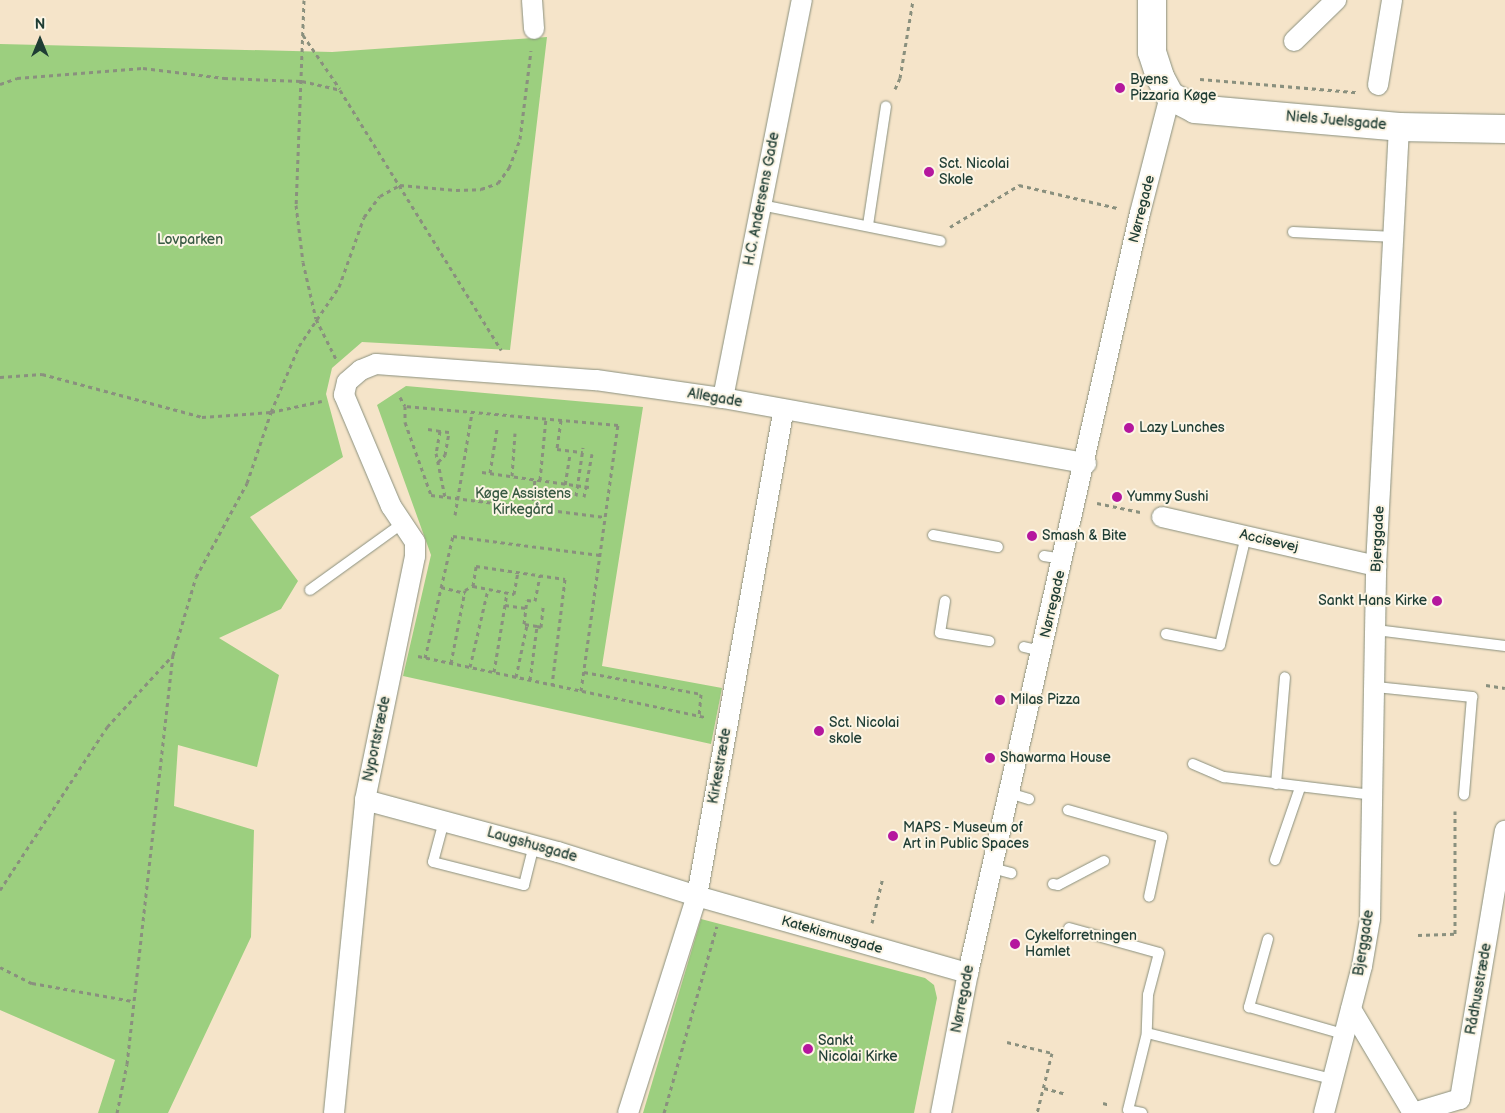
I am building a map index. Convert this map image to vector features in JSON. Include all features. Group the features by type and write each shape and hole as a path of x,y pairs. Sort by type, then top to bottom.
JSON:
{"street":[{"path":"532,0 534,29"},
{"name":"H.C. Andersens Gade","path":"723,398 802,0"},
{"path":"1152,0 1152,52 1165,86"},
{"path":"1294,41 1336,0"},
{"path":"1378,85 1392,0"},
{"name":"Niels Juelsgade","path":"1165,86 1194,109 1399,128 1505,128"},
{"name":"Nørregade","path":"940,1113 968,972 1002,870 1009,793 1033,649 1054,557 1077,498 1086,463 1140,213 1165,86"},
{"name":"Bjerggade","path":"1324,1113 1351,1009 1370,920 1376,687 1376,566 1395,237 1399,128"},
{"name":"Allegade","path":"346,389 361,370 376,364 515,372 723,398 783,411 1086,463"},
{"name":"Nyportstræde","path":"334,1113 365,800 415,556 415,542 391,506 346,389"},
{"name":"Kirkestræde","path":"628,1113 697,896 783,411"},
{"name":"Accisevej","path":"1162,517 1376,566"},
{"name":"Laugshusgade","path":"365,800 534,845 697,896"},
{"name":"Rådhusstræde","path":"1413,1113 1460,1099 1505,832"},
{"name":"Katekismusgade","path":"697,896 968,972"},
{"path":"1351,1009 1413,1113"}],"lane":[{"path":"868,225 886,106"},
{"path":"761,205 940,241"},
{"path":"1293,232 1395,237"},
{"path":"310,590 403,523"},
{"path":"933,535 998,547"},
{"path":"1166,634 1220,645 1246,536"},
{"path":"945,601 940,633 988,641"},
{"path":"1376,630 1505,646"},
{"path":"1276,784 1285,677"},
{"path":"1376,687 1472,697 1464,795"},
{"path":"1193,764 1224,777 1300,788 1372,795"},
{"path":"1276,860 1300,788"},
{"path":"1009,793 1029,799"},
{"path":"1068,810 1162,837 1149,897"},
{"path":"444,821 434,862 524,885 534,845"},
{"path":"1053,884 1058,885 1104,861"},
{"path":"1069,928 1159,954 1148,996 1147,1033 1128,1110 1142,1113"},
{"path":"1268,939 1249,1006 1343,1034"},
{"path":"1147,1033 1332,1079"}],"path":[{"path":"0,377 42,374 202,417 271,412 346,389 316,319 303,262 296,205 304,0"},
{"path":"886,106 900,78 913,0"},
{"path":"117,1113 127,1064 132,1001 173,656 196,577 247,482 271,412 299,346 339,287 364,217 380,196 400,184 456,190 481,189 498,183 509,168 520,139 534,29"},
{"path":"303,35 400,184 515,372"},
{"path":"0,84 17,78 143,68 224,78 302,81 340,90"},
{"path":"1165,86 1269,83 1377,94 1378,85"},
{"path":"940,241 946,229 1019,185 1140,213"},
{"path":"400,397 405,406 405,422 432,495 605,518"},
{"path":"405,406 618,425 581,691"},
{"path":"455,515 472,412"},
{"path":"540,480 546,418"},
{"path":"561,420 557,449 583,452"},
{"path":"490,473 496,429"},
{"path":"428,430 449,432 445,455 438,462"},
{"path":"440,431 436,453 445,497"},
{"path":"512,476 515,434"},
{"path":"576,496 584,448"},
{"path":"584,497 588,486 592,454"},
{"path":"564,492 570,456"},
{"path":"482,472 588,486"},
{"path":"531,508 535,479"},
{"path":"1077,498 1162,517"},
{"path":"425,658 453,536 600,555"},
{"path":"451,663 465,593 473,586 476,566 565,579 552,685"},
{"path":"473,586 514,594 518,572"},
{"path":"540,575 535,601 528,600 524,624 541,627 543,607"},
{"path":"441,587 465,593"},
{"path":"470,667 488,589"},
{"path":"494,672 507,593"},
{"path":"505,605 526,608"},
{"path":"516,677 528,624"},
{"path":"530,680 536,626"},
{"path":"396,652 728,722"},
{"path":"0,890 107,727 173,656"},
{"path":"584,672 701,694 699,716"},
{"path":"1418,935 1455,934 1455,805 1464,795"},
{"path":"871,928 884,877"},
{"path":"664,1113 723,904"},
{"path":"0,967 32,983 132,1001"},
{"path":"1007,1042 1052,1052 1037,1113"},
{"path":"1044,1088 1066,1094"}],"green space":[{"name":"Lovparken","path":"547,37 510,350 362,342 332,368 326,394 343,457 250,517 298,581 281,609 219,638 279,675 257,767 178,745 174,806 254,830 251,937 168,1113 98,1113 115,1060 0,1010 0,44 332,52"},
{"name":"Køge Assistens Kirkegård","path":"406,386 643,407 602,666 722,688 711,744 403,676 431,555 377,405"},
{"path":"701,919 925,978 934,985 937,998 914,1113 643,1113"}],"place":[{"name":"Byens Pizzaria Køge","path":"1120,88"},
{"name":"Sct. Nicolai Skole","path":"929,172"},
{"name":"Lazy Lunches","path":"1129,428"},
{"name":"Yummy Sushi","path":"1117,497"},
{"name":"Smash & Bite","path":"1032,536"},
{"name":"Sankt Hans Kirke","path":"1437,601"},
{"name":"Milas Pizza","path":"1000,700"},
{"name":"Sct. Nicolai skole","path":"819,731"},
{"name":"Shawarma House","path":"990,758"},
{"name":"MAPS - Museum of Art in Public Spaces","path":"893,836"},
{"name":"Cykelforretningen Hamlet","path":"1015,944"},
{"name":"Sankt Nicolai Kirke","path":"808,1049"}]}
